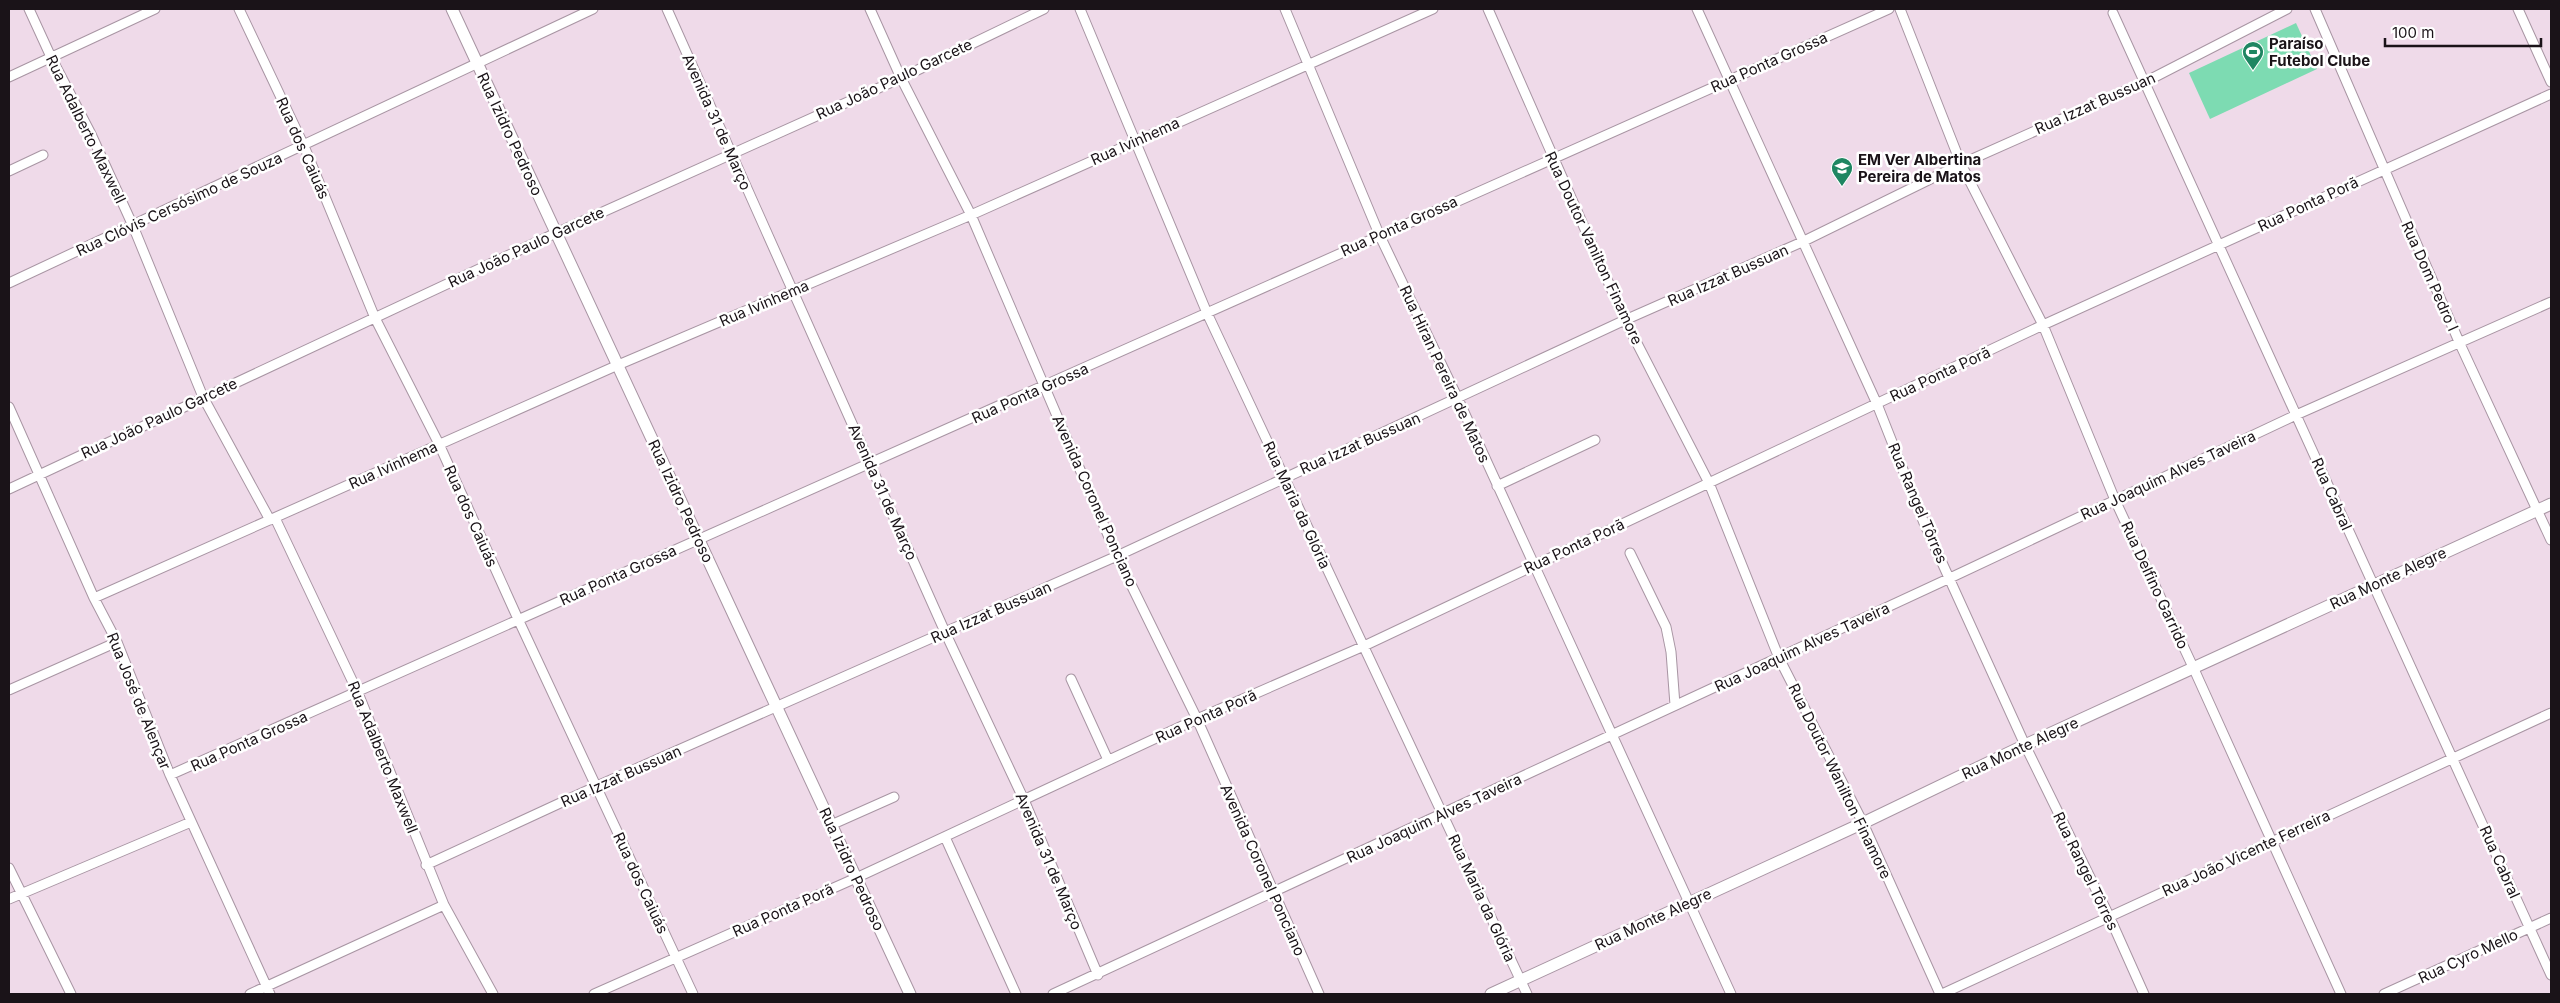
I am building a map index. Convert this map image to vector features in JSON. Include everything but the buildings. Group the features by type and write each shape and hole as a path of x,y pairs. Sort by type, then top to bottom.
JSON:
{"street":[{"name":"Rua Adalberto Maxwell","path":"29,9 51,57 91,134 133,226 203,396 272,519 358,693 426,865 444,905 493,994"},
{"path":"9,77 155,9"},
{"name":"Rua dos Caiuás","path":"239,9 304,146 375,318 439,444 518,619 694,994"},
{"name":"Rua Izidro Pedroso","path":"452,9 910,994"},
{"path":"568,9 572,18"},
{"name":"Rua Clóvis Cersósimo de Souza","path":"9,283 593,9"},
{"name":"Avenida 31 de Março","path":"667,9 945,632 1024,800 1098,975"},
{"name":"Avenida Coronel Ponciano","path":"870,9 901,78 971,215 1117,556 1197,720 1318,994"},
{"name":"Rua João Paulo Garcete","path":"9,489 203,396 375,318 556,232 901,78 1044,9"},
{"name":"Rua Maria da Glória","path":"1080,9 1207,313 1527,994"},
{"name":"Rua Hiran Pereira de Matos","path":"1285,9 1379,234 1458,399 1732,994"},
{"name":"Rua Ivinhema","path":"94,598 618,365 971,215 1307,63 1434,9"},
{"name":"Rua Doutor Vanilton Finamore","path":"1488,9 1625,320 1708,483"},
{"name":"Rua Rangel Tôrres","path":"1697,9 1727,80 1876,404 1924,523 2025,745 2110,918 2144,994"},
{"name":"Rua Ponta Grossa","path":"170,775 1045,386 1379,234 1553,160 1727,80 1889,9"},
{"name":"Rua Delfino Garrido","path":"1900,9 1961,164 2043,325 2115,500 2194,667 2341,994"},
{"name":"Rua Izzat Bussuan","path":"426,865 597,786 1117,556 1625,320 1802,242 1961,164 2145,82 2287,9"},
{"name":"Rua Dom Pedro I","path":"2315,9 2460,344 2551,540"},
{"path":"2518,9 2551,82"},
{"name":"Rua Cabral","path":"2113,12 2551,975"},
{"name":"Rua Ponta Porã","path":"594,994 856,878 1108,760 1363,646 2043,325 2551,94"},
{"path":"9,171 44,155"},
{"name":"Rua Joaquim Alves Taveira","path":"1053,994 1098,975 1612,736 2296,415 2460,344 2551,302"},
{"name":"Rua José de Alençar","path":"9,407 94,598 117,642 170,775 268,991"},
{"path":"1497,486 1595,440"},
{"name":"Rua Doutor Wanilton Finamore","path":"1708,483 1778,658 1863,823 1941,994"},
{"name":"Rua Monte Alegre","path":"1491,994 1863,823 2025,745 2551,504"},
{"path":"1630,553 1666,627 1675,705"},
{"path":"9,690 117,642"},
{"path":"1071,679 1108,760"},
{"name":"Rua João Vicente Ferreira","path":"1941,994 2110,918 2271,841 2551,713"},
{"path":"831,825 894,796"},
{"path":"9,899 191,822"},
{"path":"945,836 1016,994"},
{"path":"9,868 70,994"},
{"path":"250,994 268,991 444,905"},
{"name":"Rua Cyro Mello","path":"2384,994 2551,918"}],"green space":[{"name":"Paraíso Futebol Clube","path":"2296,23 2317,69 2210,119 2189,73"}],"place":[{"name":"Paraíso Futebol Clube","path":"2253,71"},
{"name":"EM Ver Albertina Pereira de Matos","path":"1842,187"}]}
